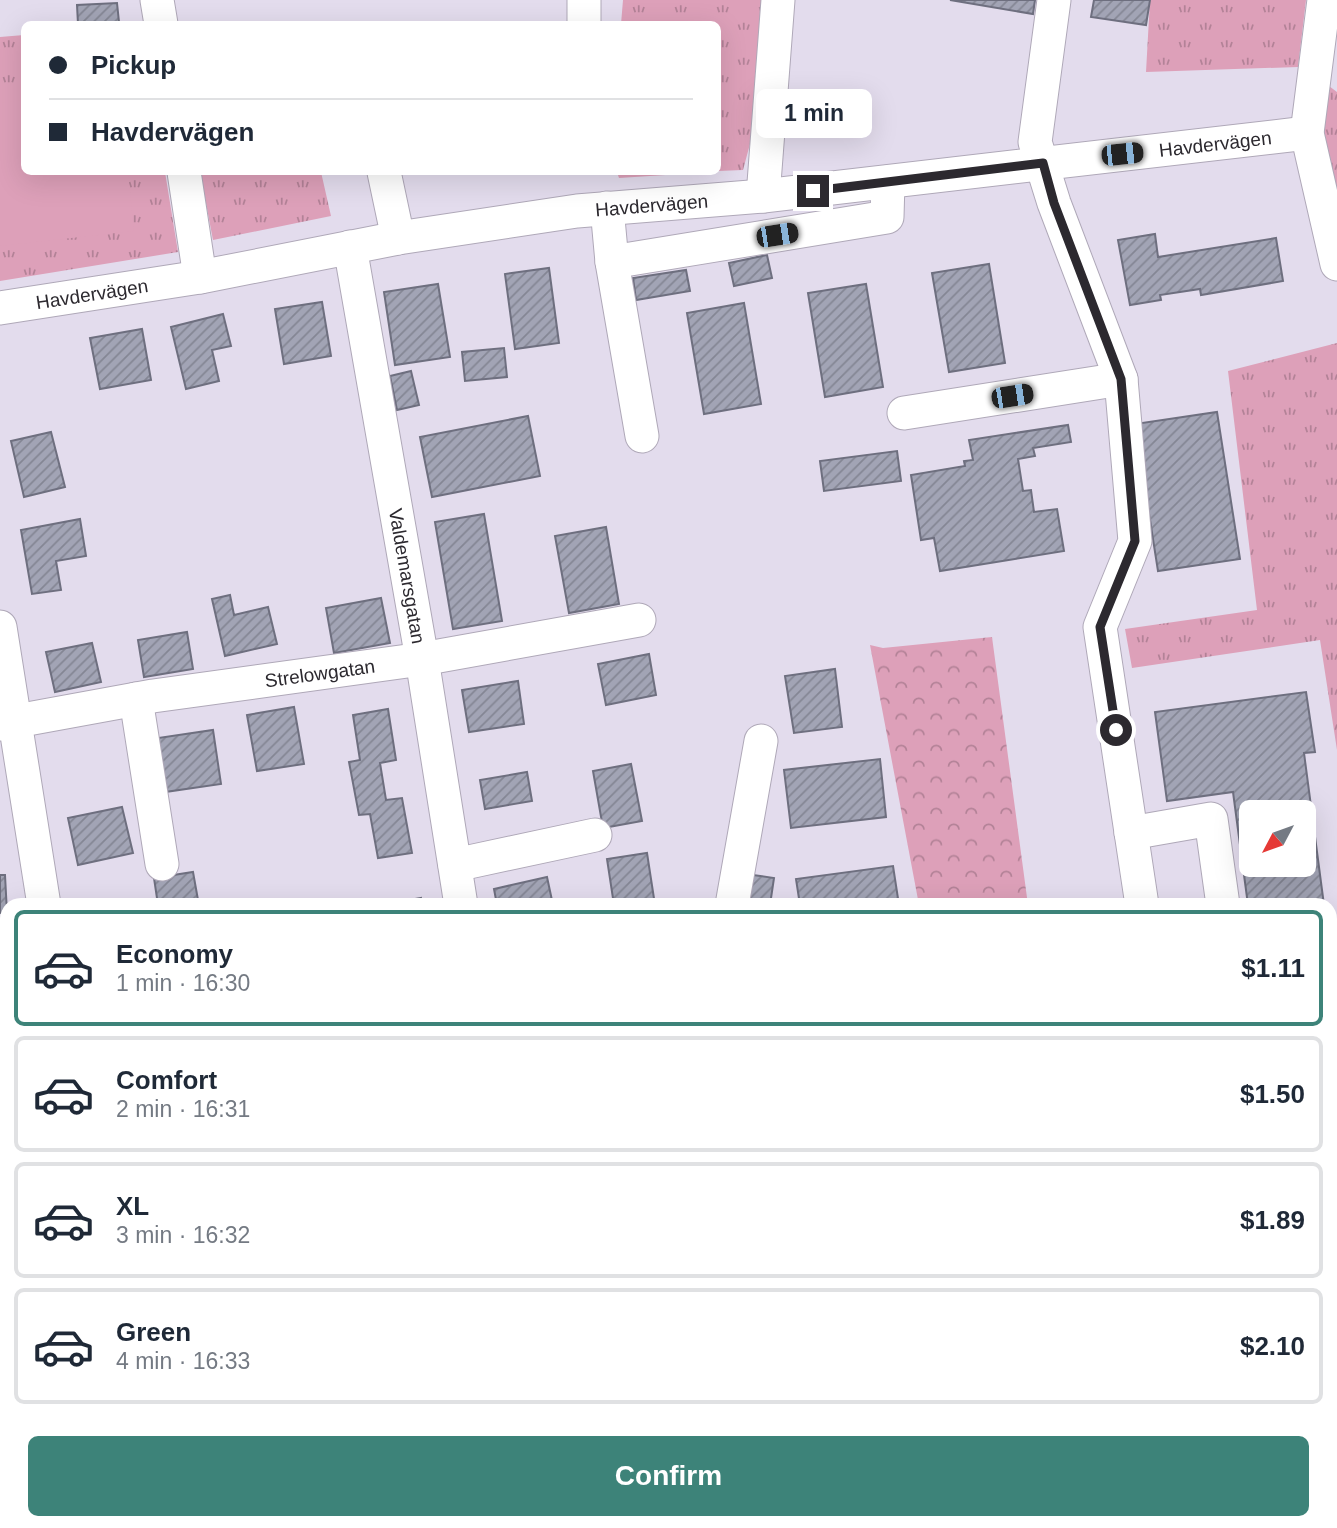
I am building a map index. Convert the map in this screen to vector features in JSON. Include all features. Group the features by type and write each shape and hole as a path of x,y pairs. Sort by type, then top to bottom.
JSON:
{"street":[{"path":"157,0 160,21"},
{"path":"584,0 584,21"},
{"path":"763,197 778,0"},
{"path":"1054,0 1035,142 1054,203 1121,379 1135,541 1100,627 1141,898"},
{"path":"1324,0 1307,133 1337,264"},
{"name":"Havdervägen","path":"0,308 200,277 398,238 607,208 763,197 1307,133"},
{"path":"184,175 200,277"},
{"path":"385,175 398,238"},
{"path":"611,262 887,217 888,182"},
{"path":"607,208 611,262 642,436"},
{"name":"Valdemarsgatan","path":"350,247 422,659 460,898"},
{"path":"904,413 1121,379"},
{"name":"Strelowgatan","path":"8,723 136,699 422,659 639,620"},
{"path":"0,627 8,723 43,898"},
{"path":"136,699 162,864"},
{"path":"733,898 761,741"},
{"path":"1131,832 1211,818 1222,898"},
{"path":"455,865 595,835"}],"green space":[{"path":"623,0 771,0 754,129 743,170 721,171 721,21 621,21"},
{"path":"1150,0 1306,0 1298,67 1146,72"},
{"path":"21,35 21,175 165,175 178,252 0,281 0,37"},
{"path":"1329,86 1337,92 1337,193 1323,132"},
{"path":"21,100 21,175 128,175 134,231 0,246 0,103"},
{"path":"201,175 322,175 331,216 213,240"},
{"path":"618,175 666,175 619,178"},
{"path":"1337,343 1337,750 1320,640 1132,668 1125,629 1257,610 1228,371"},
{"path":"992,637 1027,898 918,898 870,645 883,648"}],"building":[{"path":"950,0 1035,0 1033,14"},
{"path":"1094,0 1150,0 1146,25 1091,17"},
{"path":"117,3 119,21 78,21 77,5"},
{"path":"1155,234 1158,257 1276,238 1283,281 1201,295 1200,289 1160,295 1161,300 1130,305 1118,240"},
{"path":"767,255 772,278 734,286 729,263"},
{"path":"989,264 1005,363 949,372 932,273"},
{"path":"549,268 559,343 515,349 505,274"},
{"path":"686,270 690,291 636,300 633,278"},
{"path":"438,284 450,357 395,365 384,292"},
{"path":"866,284 883,387 825,397 808,293"},
{"path":"322,302 331,356 284,364 275,309"},
{"path":"744,303 761,404 704,414 687,313"},
{"path":"223,314 231,346 212,350 219,381 186,389 171,327"},
{"path":"142,329 151,380 100,389 90,338"},
{"path":"504,348 507,377 465,381 462,352"},
{"path":"411,371 419,405 397,410 390,376"},
{"path":"1217,412 1240,559 1158,571 1135,424"},
{"path":"528,416 540,476 432,497 420,437"},
{"path":"1068,425 1071,442 1033,448 1035,456 1018,459 1023,491 1031,490 1034,512 1057,509 1064,551 940,571 934,538 921,540 911,475 965,466 964,461 973,460 969,440"},
{"path":"51,432 65,487 24,497 11,441"},
{"path":"897,451 901,481 824,491 820,461"},
{"path":"484,514 502,621 453,629 435,522"},
{"path":"80,519 86,556 56,561 61,590 32,594 21,530"},
{"path":"606,527 619,604 569,613 555,536"},
{"path":"230,595 234,615 268,607 277,644 225,656 212,599"},
{"path":"381,598 390,643 334,653 326,608"},
{"path":"187,632 193,669 144,677 138,640"},
{"path":"92,643 101,682 55,692 46,652"},
{"path":"649,654 656,695 606,705 598,664"},
{"path":"835,669 842,727 794,733 785,676"},
{"path":"518,681 524,724 469,732 462,690"},
{"path":"1306,692 1315,752 1304,753 1310,800 1239,800 1239,837 1233,792 1167,801 1155,712"},
{"path":"294,707 304,764 257,771 247,715"},
{"path":"388,709 396,760 380,763 386,800 402,798 412,853 378,858 370,814 359,815 349,762 360,760 353,715"},
{"path":"213,730 221,784 165,792 158,738"},
{"path":"880,759 886,817 791,828 784,770"},
{"path":"631,764 642,821 603,828 593,771"},
{"path":"527,772 532,801 485,809 480,780"},
{"path":"122,807 133,853 78,865 68,818"},
{"path":"1316,844 1323,898 1247,898 1244,877 1316,877"},
{"path":"647,853 654,898 613,898 607,859"},
{"path":"893,866 898,898 799,898 796,879"},
{"path":"193,872 198,898 157,898 154,878"},
{"path":"0,875 5,875 6,898 0,898"},
{"path":"753,875 774,878 771,898 749,898"},
{"path":"547,877 552,898 496,898 494,889"}],"route":[{"path":"813,191 1043,163 1054,203 1121,379 1135,541 1100,627 1116,730"}]}
